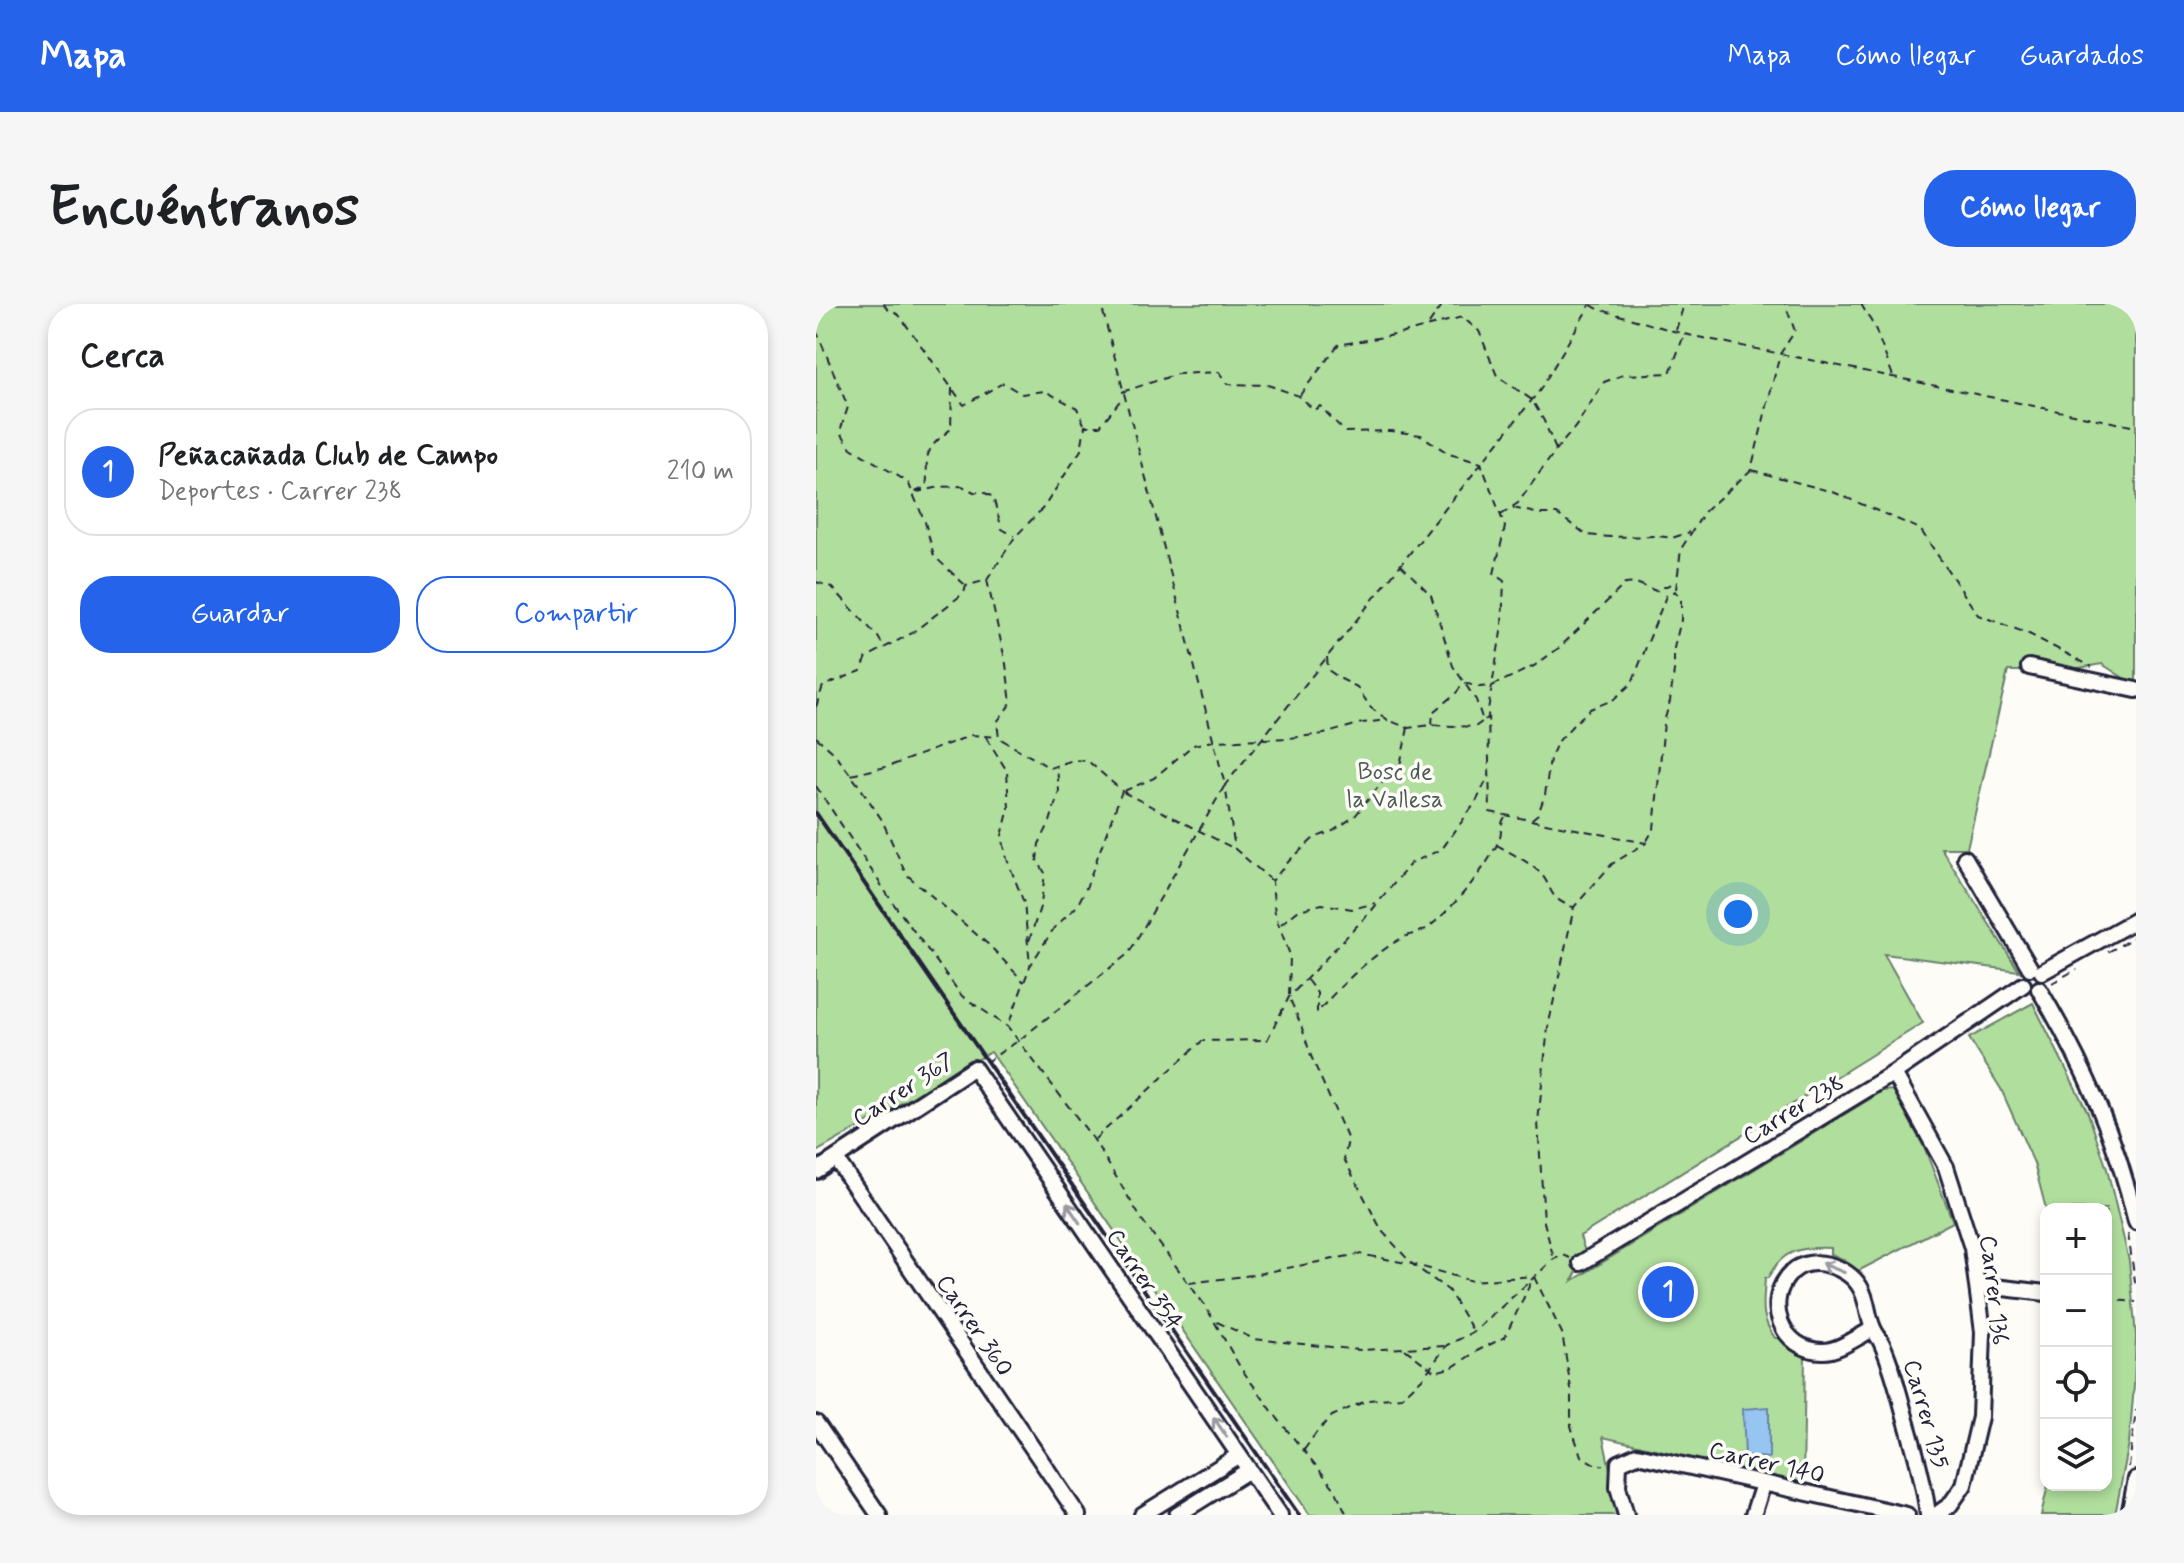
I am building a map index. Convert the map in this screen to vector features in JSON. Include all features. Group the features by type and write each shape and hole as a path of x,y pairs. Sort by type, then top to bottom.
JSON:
{"street":[{"path":"2029,667 2136,690"},
{"path":"1965,858 2036,970 2044,982 2039,989 2029,990 2023,985 2022,975 2036,970 2136,921 2136,907"},
{"name":"Carrer 238","path":"1581,1263 1894,1073 2023,985"},
{"path":"2039,989 2067,1037 2130,1169 2136,1222"},
{"name":"Carrer 367","path":"816,1171 974,1068"},
{"name":"Carrer 354","path":"974,1068 1280,1515"},
{"name":"Carrer 136","path":"1894,1073 1946,1167 1972,1248 1983,1332 1980,1417 1964,1485 1950,1505 1936,1515"},
{"name":"Carrer 360","path":"836,1159 1078,1515"},
{"name":"Carrer 135","path":"1873,1329 1825,1351 1806,1348 1780,1326 1777,1308 1779,1286 1794,1269 1814,1262 1838,1268 1859,1285 1873,1329 1891,1366 1925,1489 1928,1515"},
{"path":"1977,1285 2040,1292"},
{"path":"816,1423 879,1515"},
{"path":"1142,1515 1239,1455"},
{"name":"Carrer 140","path":"1619,1463 1637,1455 1907,1515"},
{"path":"1619,1463 1618,1487 1626,1515"},
{"path":"1177,1515 1249,1470"},
{"path":"2129,1515 2132,1473"},
{"path":"1753,1515 1763,1484"}],"path":[{"path":"884,304 899,315 964,405 1003,383 1022,394 1045,391 1077,408 1085,426 1081,450 1044,507 1015,537 987,580 966,586"},
{"path":"1101,304 1225,785 1235,849"},
{"path":"1429,325 1443,304"},
{"path":"974,1068 1018,1041 1129,953 1225,785 1540,390 1589,304 1675,332 2136,427"},
{"path":"1675,332 1684,304"},
{"path":"1554,1259 1544,1222 1538,1122 1548,1027 1574,907 1612,864 1646,843 1654,829 1664,722 1670,701 1674,648 1681,620 1681,600 1675,591 1681,549 1705,511 1751,470 1780,354 1795,331 1785,304"},
{"path":"1861,304 1875,328 1893,377"},
{"path":"1299,396 1338,345 1400,334 1462,317 1479,331 1497,376 1532,400 1556,450"},
{"path":"816,330 848,407 840,431 851,448 908,482 925,522 934,556 966,586"},
{"path":"1501,515 1518,503 1576,426 1604,382 1623,375 1670,373 1684,334"},
{"path":"1122,392 1177,374 1219,372 1227,384 1268,385 1299,396 1314,410 1320,406 1345,432 1392,431 1421,435 1449,454 1481,463"},
{"path":"913,493 926,487 926,458 937,440 951,429 952,388"},
{"path":"1085,426 1100,426 1123,397"},
{"path":"1481,463 1505,527 1494,574 1504,581 1502,626 1488,717 1490,812 1646,843"},
{"path":"1751,470 1833,492 1920,529 1978,615 2029,634 2093,668"},
{"path":"913,493 962,486 985,493 993,497 1002,529 1015,537"},
{"path":"1512,508 1557,514 1587,535 1672,538 1691,532"},
{"path":"1400,564 1431,595 1453,666 1476,700 1483,721"},
{"path":"987,580 1006,664 1011,703 997,722 999,738"},
{"path":"816,582 832,587 878,637 884,648"},
{"path":"1464,683 1492,686 1534,666 1559,648 1625,584 1636,583 1656,591 1677,582"},
{"path":"816,683 823,686 861,671 867,657 912,633 964,593 966,586"},
{"path":"1531,820 1538,814 1545,795 1550,759 1557,743 1590,709 1613,700 1632,683 1666,596 1675,591"},
{"path":"1327,656 1328,670 1357,687 1371,708 1388,720 1408,728 1432,725 1475,727 1488,717"},
{"path":"1432,725 1433,712 1464,683"},
{"path":"816,707 823,686"},
{"path":"1008,1027 1030,966 1054,928 1077,906 1093,872 1122,791 1154,778 1193,745 1324,734 1362,723 1388,720"},
{"path":"1272,881 1314,838 1333,831 1355,816 1400,765 1408,728"},
{"path":"851,775 890,766 972,735 999,738 1050,768 1073,760 1088,761 1122,791 1235,849 1272,881 1275,915 1290,955 1289,997 1348,1140 1344,1159 1382,1231 1412,1264 1448,1290 1474,1332"},
{"path":"816,737 834,753 882,820 906,874 990,946 1024,982"},
{"path":"986,737 1007,771 1009,808 1002,836 1007,859 1024,903 1030,966"},
{"path":"1028,943 1041,904 1045,873 1037,860 1039,844 1050,822 1059,791 1057,766"},
{"path":"1094,1140 1202,1041 1267,1040 1289,997 1411,863 1442,849 1476,802 1489,774"},
{"path":"816,786 893,903 962,996 1008,1027 1094,1140 1142,1220 1214,1321 1240,1367 1335,1489 1347,1515"},
{"path":"1306,979 1317,993 1317,1013 1338,987 1371,961 1402,938 1428,928 1474,881 1501,838 1501,822 1506,815"},
{"path":"1497,845 1538,870 1551,894 1560,902 1574,907"},
{"path":"1279,925 1299,910 1322,904 1352,909 1377,903"},
{"path":"1189,1283 1252,1275 1359,1254 1412,1264 1472,1281 1534,1276"},
{"path":"1214,1321 1254,1339 1360,1350 1447,1345 1474,1332 1554,1259 1563,1255 1581,1263"},
{"path":"1403,1348 1435,1372 1453,1367 1505,1337 1534,1276"},
{"path":"1534,1276 1562,1333 1571,1389 1571,1426 1581,1456 1598,1466 1619,1463"},
{"path":"2112,1300 2136,1302"},
{"path":"1304,1451 1332,1416 1368,1400 1402,1397 1422,1379 1447,1345"},
{"path":"2132,1473 2136,1410"}],"green space":[{"name":"Bosc de la Vallesa","path":"816,304 2136,304 2136,686 2102,664 2061,671 2008,671 1967,848 1941,848 2019,971 1884,954 1923,1023 1580,1236 1586,1255 1572,1281 1883,1091 1893,1090 1925,1149 1953,1222 1858,1271 1831,1254 1831,1248 1810,1248 1786,1256 1765,1278 1764,1309 1770,1330 1775,1338 1784,1338 1807,1351 1803,1483 1603,1437 1620,1515 1310,1515 991,1052 816,1152"},
{"path":"2033,1003 2088,1113 2107,1169 2129,1261 2136,1336 2129,1443 2115,1515 2041,1515 2047,1491 2112,1491 2112,1203 2044,1203 2034,1163 2001,1089 1969,1038"}],"water":[{"path":"1769,1407 1769,1458 1745,1456 1743,1409"}],"railway":[{"path":"816,813 1299,1515"}],"place":[{"name":"Peñacañada Club de Campo","path":"1668,1292"}]}
